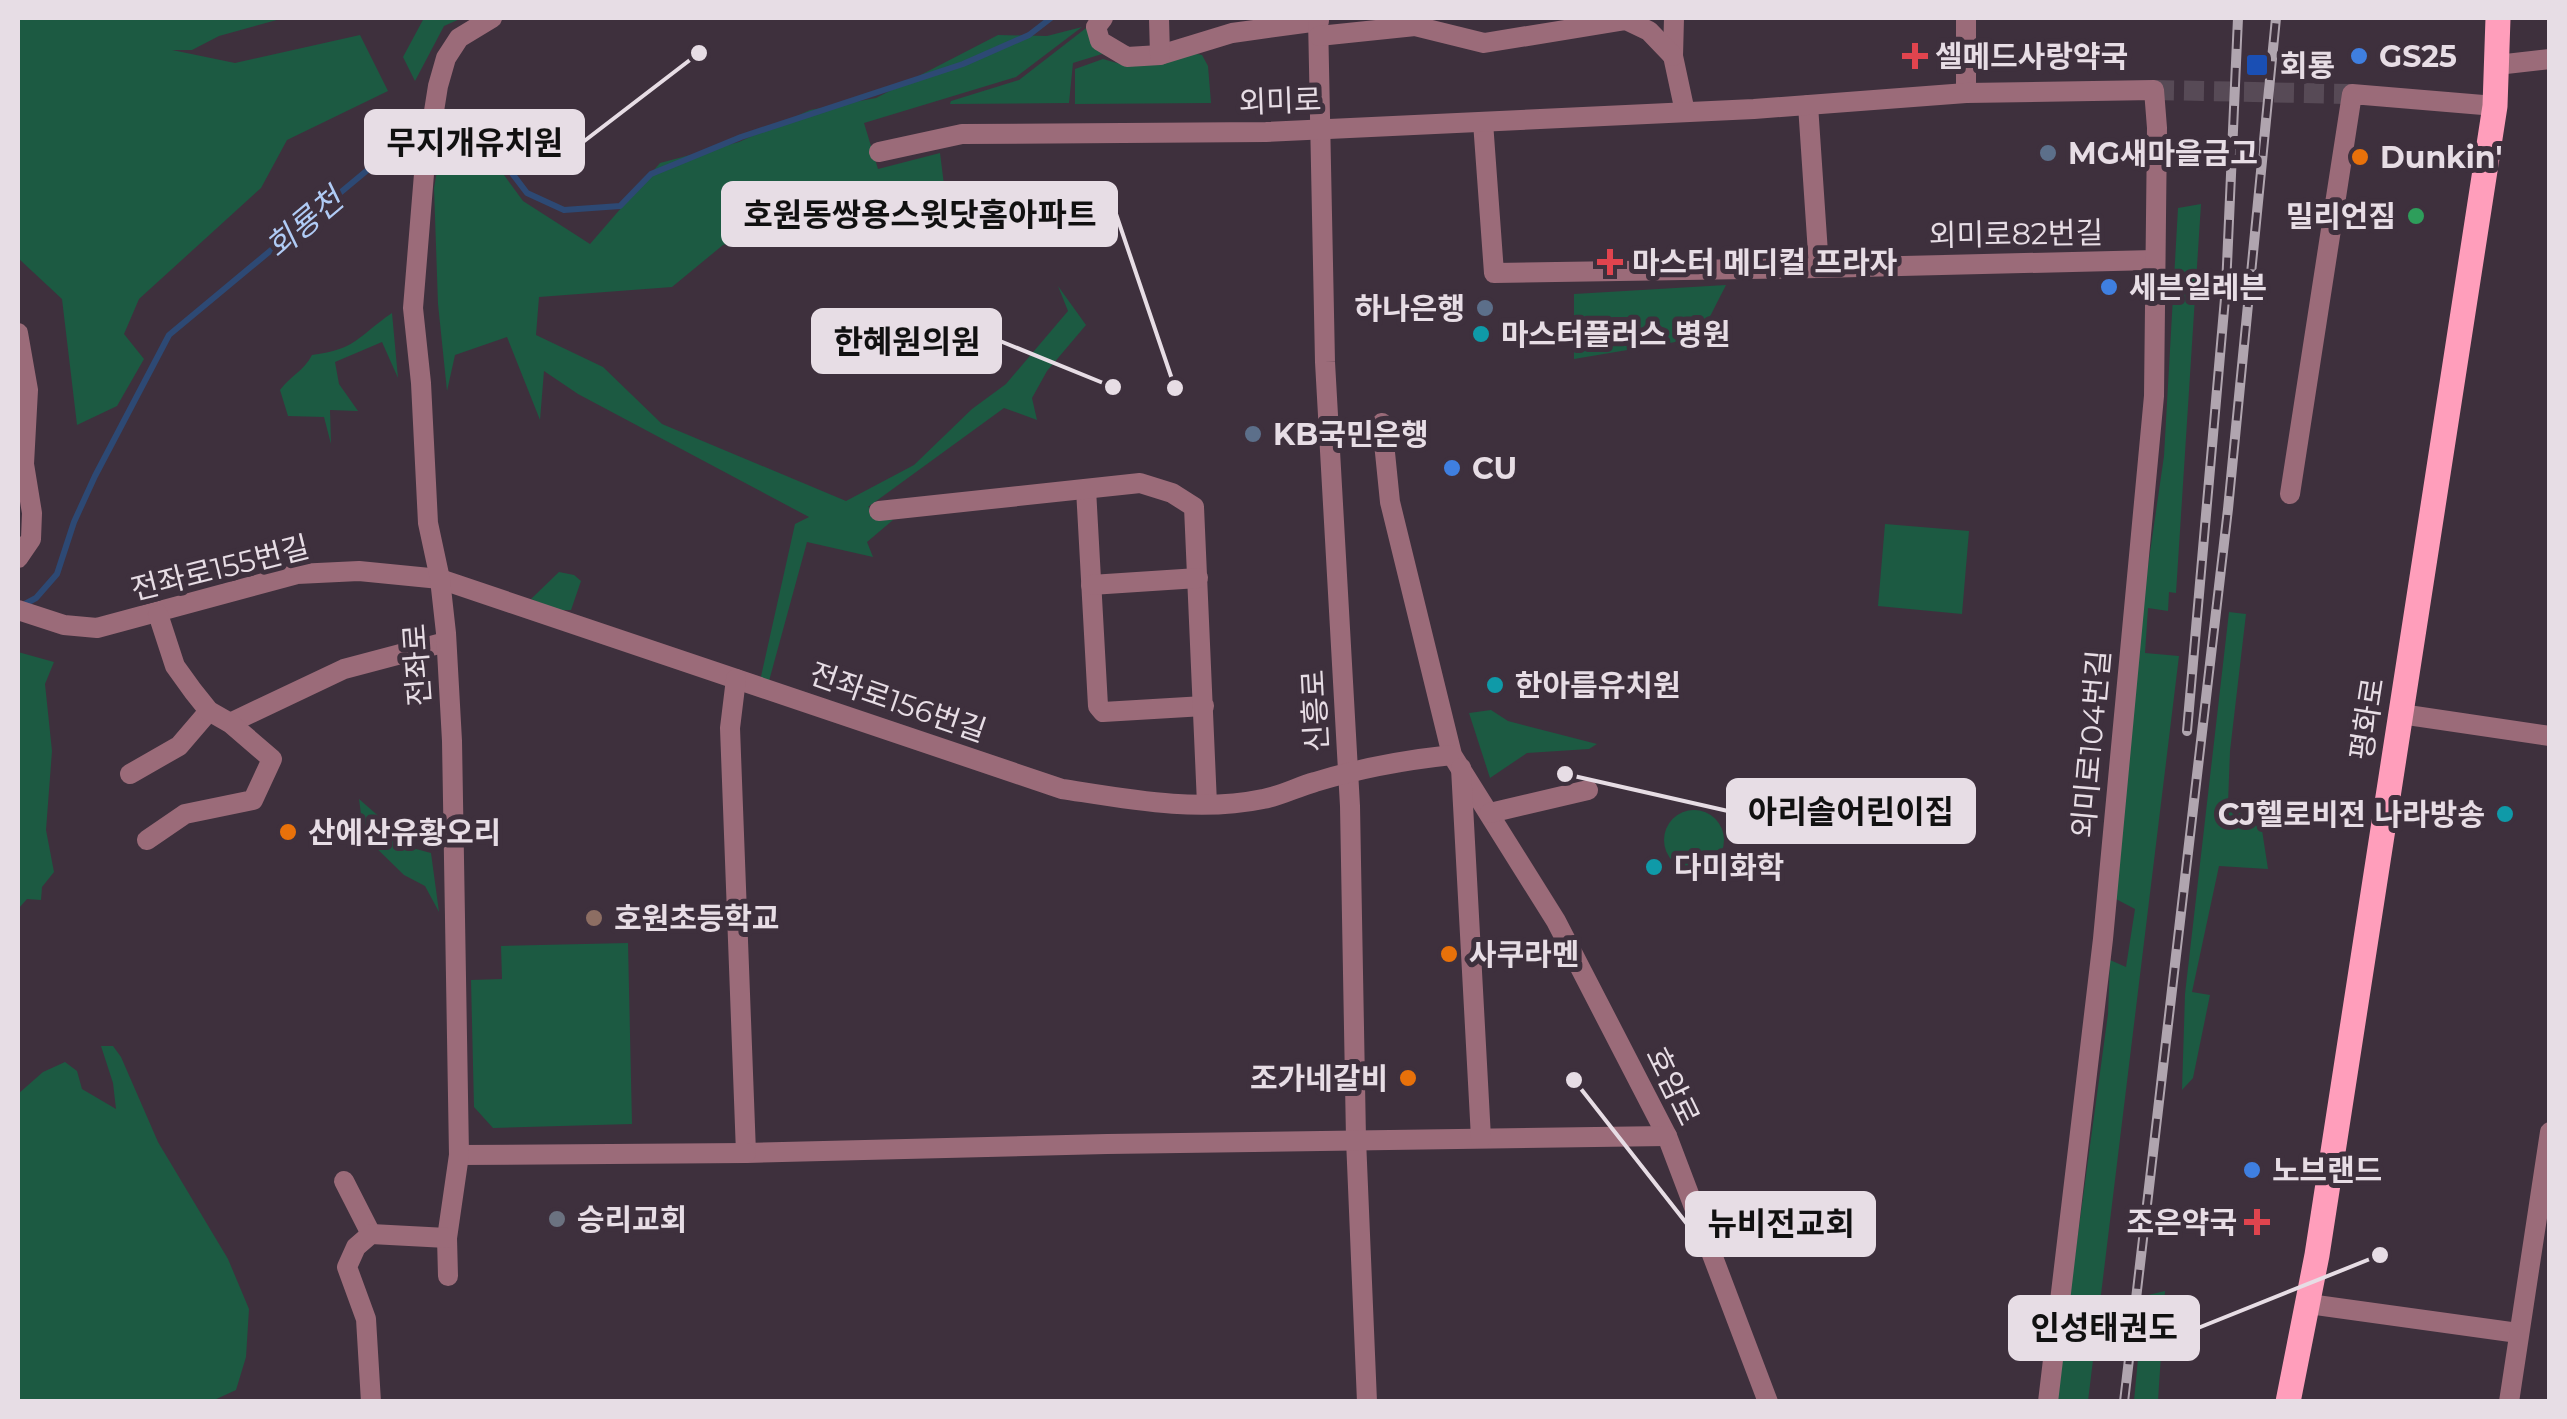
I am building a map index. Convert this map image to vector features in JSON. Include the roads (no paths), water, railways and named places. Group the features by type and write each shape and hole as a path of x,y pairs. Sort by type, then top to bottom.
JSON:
{"main road":[{"name":"평화로","path":"2288,1402 2309,1304 2495,106 2498,24"}],"street":[{"name":"전좌로","path":"448,1276 447,1238 458,1155 452,741 440,580 428,523 421,383 412,308 424,174 446,58 460,38 492,18"},
{"path":"1103,18 1096,27 1100,41 1127,57 1160,54 1232,33 1319,25 1415,26 1484,43 1592,20 1626,20 1649,31 1673,56"},
{"path":"1159,18 1160,54"},
{"path":"1498,18 1500,41"},
{"path":"1674,18 1673,56 1685,112"},
{"path":"1966,18 1966,93"},
{"name":"신흥로","path":"1319,25 1324,362 1347,773 1367,1402"},
{"path":"2497,65 2550,59"},
{"name":"외미로","path":"879,152 962,134 1319,130 1966,93 2154,90"},
{"name":"외미로104번길","path":"2048,1402 2103,940 2154,396 2154,90"},
{"path":"2290,494 2352,94 2495,106"},
{"path":"1808,104 1819,268"},
{"name":"외미로82번길","path":"1484,122 1494,273 2154,260"},
{"path":"18,332 28,390 22,425 32,513 32,539 18,558"},
{"name":"호암로","path":"1382,423 1390,502 1456,760 1556,921 1667,1136 1768,1402"},
{"path":"879,510 1140,483 1172,493 1194,507 1207,804"},
{"path":"1086,488 1098,706 1103,712 1204,706"},
{"name":"전좌로155번길","path":"18,610 42,620 97,628 297,574 359,571 440,580"},
{"path":"1091,586 1198,578"},
{"name":"전좌로156번길","path":"440,580 1062,789 1136,801 1207,804 1263,800 1389,762 1456,760"},
{"path":"147,840 185,814 253,800 272,759 230,722 209,711 175,666 158,614"},
{"path":"230,722 344,668 446,642"},
{"path":"736,679 730,728 746,1154"},
{"path":"130,774 180,746 209,711"},
{"path":"2401,714 2550,736"},
{"path":"1456,760 1480,1138"},
{"path":"1490,813 1588,790"},
{"path":"2509,1402 2550,1132"},
{"path":"458,1155 746,1154 1667,1136"},
{"path":"344,1182 372,1234"},
{"path":"371,1402 366,1318 347,1266 356,1247 372,1234 447,1238"},
{"path":"2309,1304 2518,1332"}],"waterway":[{"name":"회룡천","path":"23,605 36,598 57,574 95,476 169,335 382,158 440,140 502,160 527,193 564,210 620,206 651,174 741,137 963,64 1029,35 1051,18"}],"tunnel":[{"path":"2154,90 2352,94"}],"railway":[{"path":"2187,731 2226,287 2238,18"},
{"path":"2124,1402 2228,509 2276,18"}],"place":[{"name":"무지개유치원","path":"699,53"},
{"name":"셀메드사랑약국","path":"1915,56"},
{"name":"GS25","path":"2359,56"},
{"name":"회룡","path":"2257,65"},
{"name":"MG새마을금고","path":"2048,153"},
{"name":"Dunkin'","path":"2360,157"},
{"name":"밀리언짐","path":"2416,216"},
{"name":"마스터 메디컬 프라자","path":"1610,262"},
{"name":"세븐일레븐","path":"2109,287"},
{"name":"하나은행","path":"1485,308"},
{"name":"마스터플러스 병원","path":"1481,334"},
{"name":"한혜원의원","path":"1113,387"},
{"name":"호원동쌍용스윗닷홈아파트","path":"1175,388"},
{"name":"KB국민은행","path":"1253,434"},
{"name":"CU","path":"1452,468"},
{"name":"한아름유치원","path":"1495,685"},
{"name":"아리솔어린이집","path":"1565,774"},
{"name":"CJ헬로비전 나라방송","path":"2505,814"},
{"name":"산에산유황오리","path":"288,832"},
{"name":"다미화학","path":"1654,867"},
{"name":"호원초등학교","path":"594,918"},
{"name":"사쿠라멘","path":"1449,954"},
{"name":"조가네갈비","path":"1408,1078"},
{"name":"뉴비전교회","path":"1574,1080"},
{"name":"노브랜드","path":"2252,1170"},
{"name":"승리교회","path":"557,1219"},
{"name":"조은약국","path":"2257,1222"},
{"name":"인성태권도","path":"2380,1255"}]}
